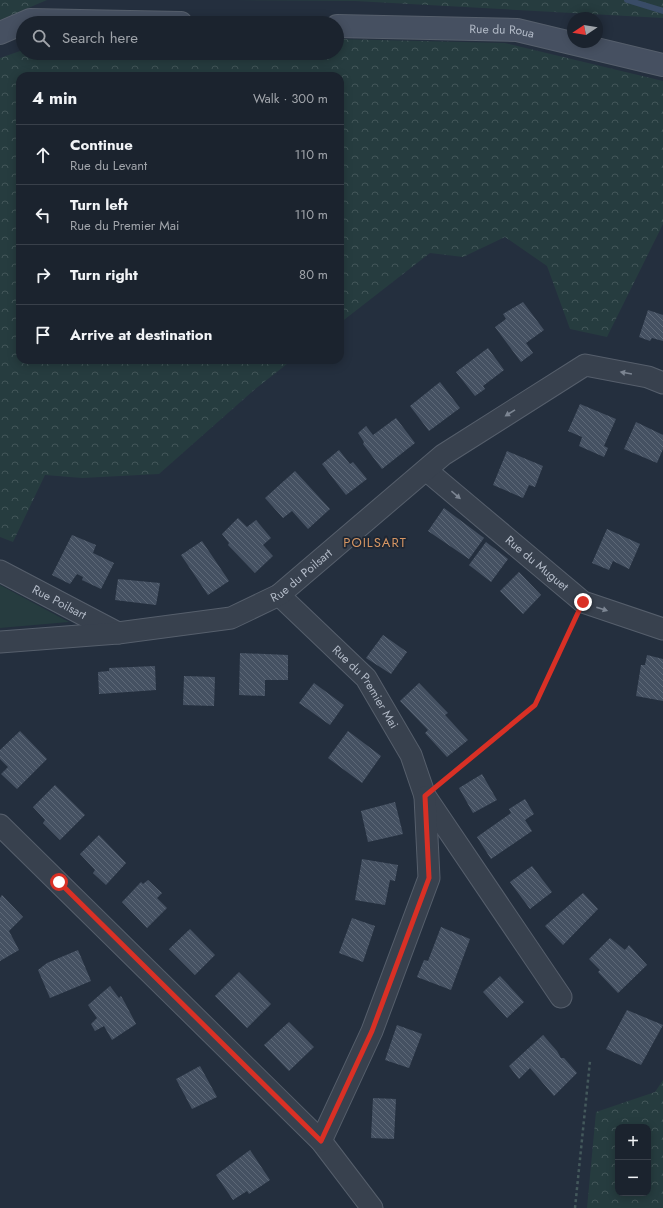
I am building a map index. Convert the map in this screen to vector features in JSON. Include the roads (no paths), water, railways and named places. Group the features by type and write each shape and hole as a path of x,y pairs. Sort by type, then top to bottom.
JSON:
{"street":[{"path":"0,33 16,26"},
{"name":"Rue du Roua","path":"344,26 517,30 663,65"},
{"name":"Rue du Poilsart","path":"0,642 118,633 231,618 279,595 443,455 585,365 648,377 663,383"},
{"name":"Rue du Muguet","path":"426,470 583,602 663,629"},
{"name":"Rue Poilsart","path":"0,571 118,633"},
{"name":"Rue du Premier Mai","path":"279,595 366,678 411,755 425,796 561,997"},
{"name":"Rue du Premier Mai","path":"321,1141 372,1031 429,878 425,796"},
{"path":"0,825 321,1141 372,1208"}],"waterway":[{"path":"627,0 663,11"}],"district":[{"name":"POILSART","path":"375,542"}]}
